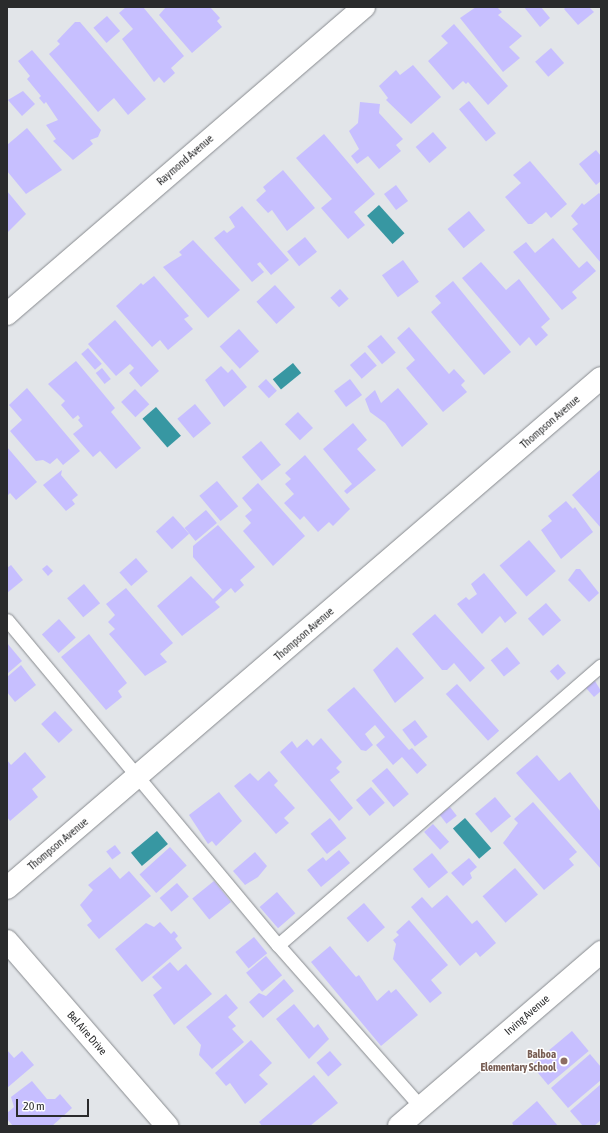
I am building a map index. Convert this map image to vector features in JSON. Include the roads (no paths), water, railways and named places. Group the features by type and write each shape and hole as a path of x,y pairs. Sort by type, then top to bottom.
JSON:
{"street":[{"name":"Raymond Avenue","path":"7,314 364,7"},
{"name":"Thompson Avenue","path":"7,888 601,378"},
{"name":"Bel Aire Drive","path":"7,941 168,1126"},
{"name":"Irving Avenue","path":"399,1126 601,952"}],"lane":[{"path":"7,620 139,776 278,945 421,1107"},
{"path":"278,945 601,665"}],"water":[{"path":"379,205 404,233 393,244 367,216"},
{"path":"293,363 301,373 281,389 273,379"},
{"path":"156,407 181,436 167,447 142,419"},
{"path":"465,818 491,848 479,859 453,828"},
{"path":"157,831 168,844 142,866 131,853"}],"place":[{"name":"Balboa Elementary School","path":"564,1061"}]}
